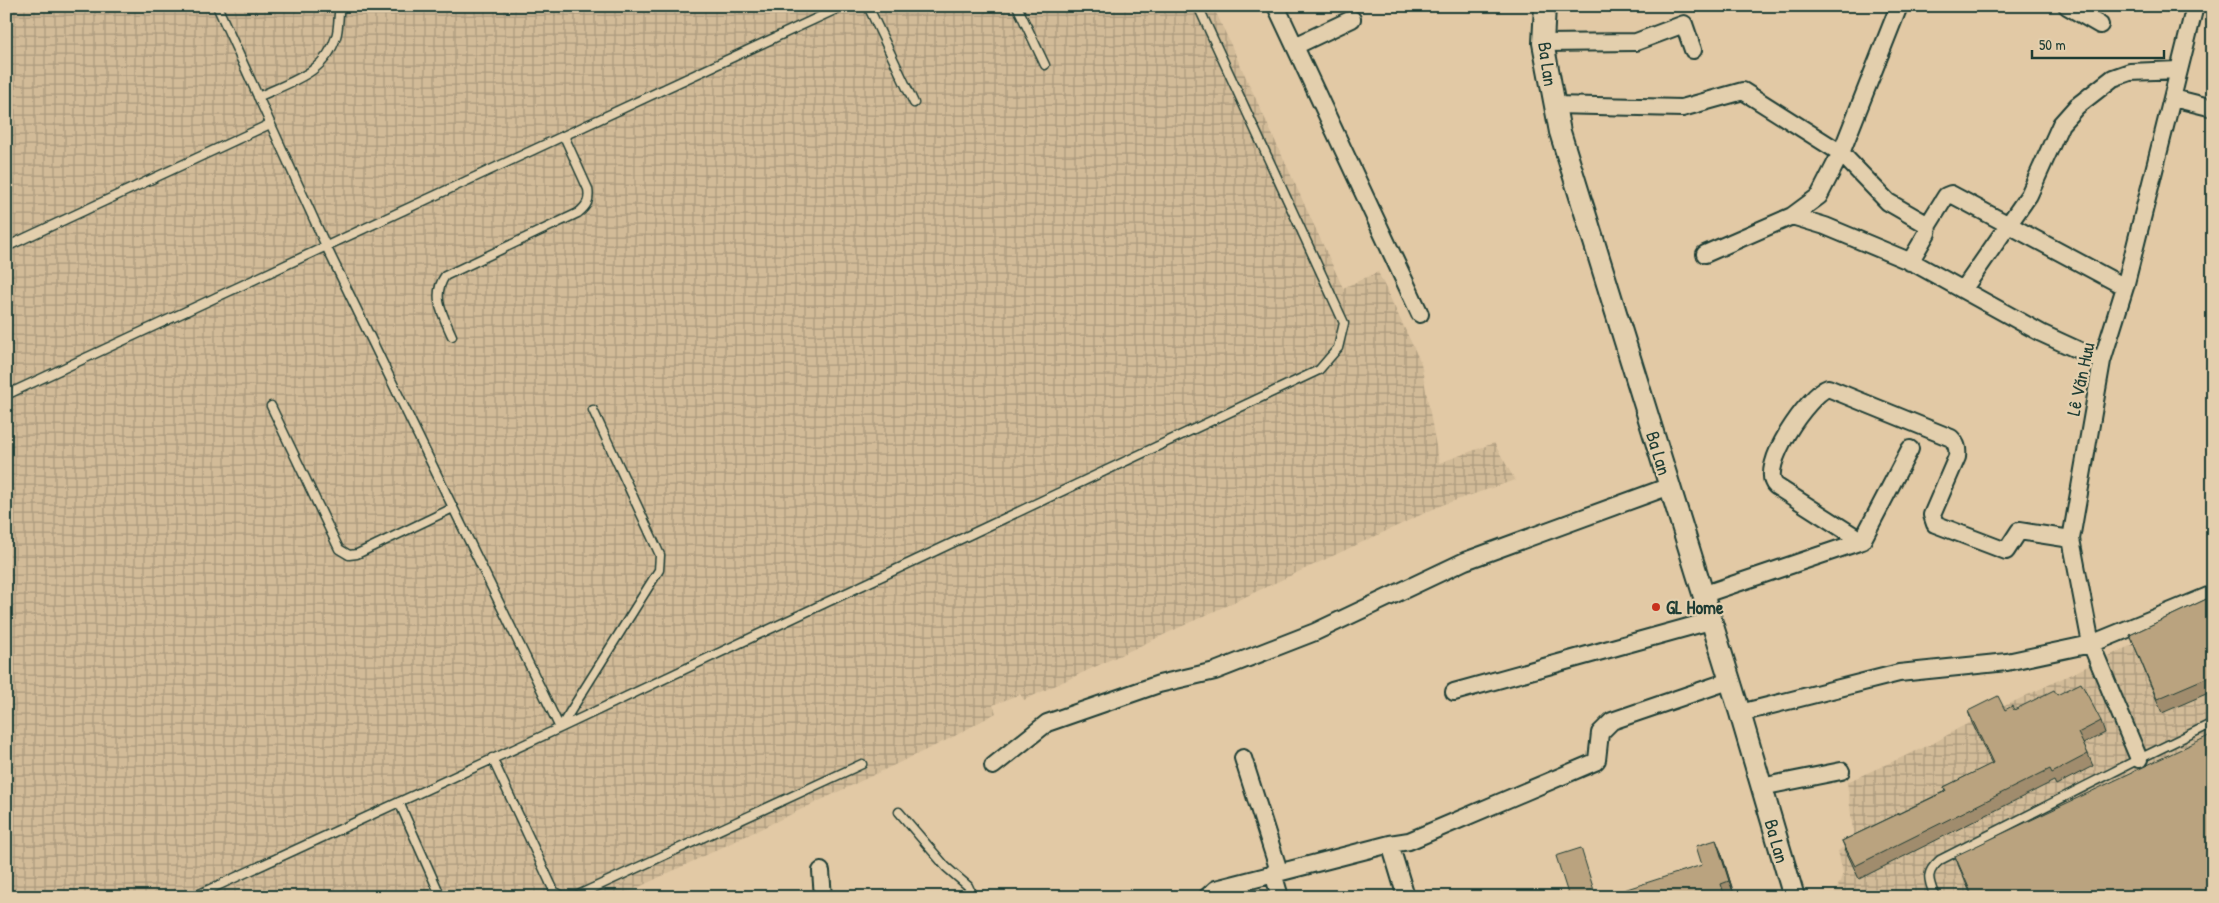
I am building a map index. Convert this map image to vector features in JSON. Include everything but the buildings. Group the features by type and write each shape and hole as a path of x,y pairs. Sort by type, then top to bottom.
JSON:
{"street":[{"path":"1276,6 1420,314"},
{"name":"Ba Lan","path":"1545,6 1542,43 1560,132 1740,713 1794,897"},
{"path":"1705,254 1792,216 1819,196 1841,153 1900,6"},
{"path":"2067,6 2100,25"},
{"name":"Lê Văn Hưu","path":"2139,759 2091,644 2071,539 2102,361 2125,287 2195,6"},
{"path":"1295,46 1352,19"},
{"path":"1542,43 1636,42 1684,24 1693,50"},
{"path":"1963,290 2029,195 2061,124 2093,92 2113,78 2130,72 2178,70"},
{"path":"1554,105 1682,108 1743,91 1841,153 1888,202 1928,225"},
{"path":"2172,98 2213,108"},
{"path":"1910,262 1927,233 1928,225 1946,196 1951,194 2125,287"},
{"path":"1792,216 1825,226 1910,262 2041,333 2102,361"},
{"path":"1862,541 1776,486 1771,477 1773,464 1785,436 1818,392 1828,388 1951,438 1955,442 1958,451 1957,458 1932,515 1935,524 2006,551 2019,531 2071,539"},
{"path":"1702,595 1862,541 1910,448"},
{"path":"994,766 1047,723 1159,684 1215,670 1315,632 1465,561 1670,486"},
{"path":"1740,713 1899,673 2007,662 2091,644 2213,594"},
{"path":"1454,692 1710,621"},
{"path":"1207,897 1216,888 1390,844 1409,841 1593,763 1597,760 1600,733 1609,723 1729,681"},
{"path":"1243,758 1276,872 1280,897"},
{"path":"1761,787 1840,771"},
{"path":"1390,844 1406,897"},
{"path":"821,870 823,897"}],"lane":[{"path":"217,6 326,246 560,728"},
{"path":"258,97 317,69 328,56 336,37 340,6"},
{"path":"6,395 843,6"},
{"path":"868,6 914,103"},
{"path":"1016,6 1045,65"},
{"path":"193,897 204,894 492,758 560,728 1319,370 1338,348 1344,323 1198,6"},
{"path":"6,247 270,124"},
{"path":"452,336 438,304 437,293 445,276 578,213 586,207 590,197 588,189 564,136"},
{"path":"272,406 339,550 349,554 357,554 453,508"},
{"path":"560,728 659,570 660,555 593,410"},
{"path":"1935,897 1929,882 1929,875 1931,868 1940,860 2139,759 2213,724"},
{"path":"492,758 554,891 562,896 576,896 862,764"},
{"path":"399,802 441,897"},
{"path":"899,812 946,867 968,886 973,897"}],"shaded area":[{"path":"6,6 1213,6 1343,288 1378,272 1421,363 1439,463 1494,443 1515,480 1442,505 1024,700 1020,694 993,705 996,713 951,738 618,897 6,897"},
{"path":"2213,606 2213,897 1834,897 1843,873 1838,851 1854,839 1847,782 1934,743 1959,728"}],"place":[{"name":"GL Home","path":"1656,607"}]}
